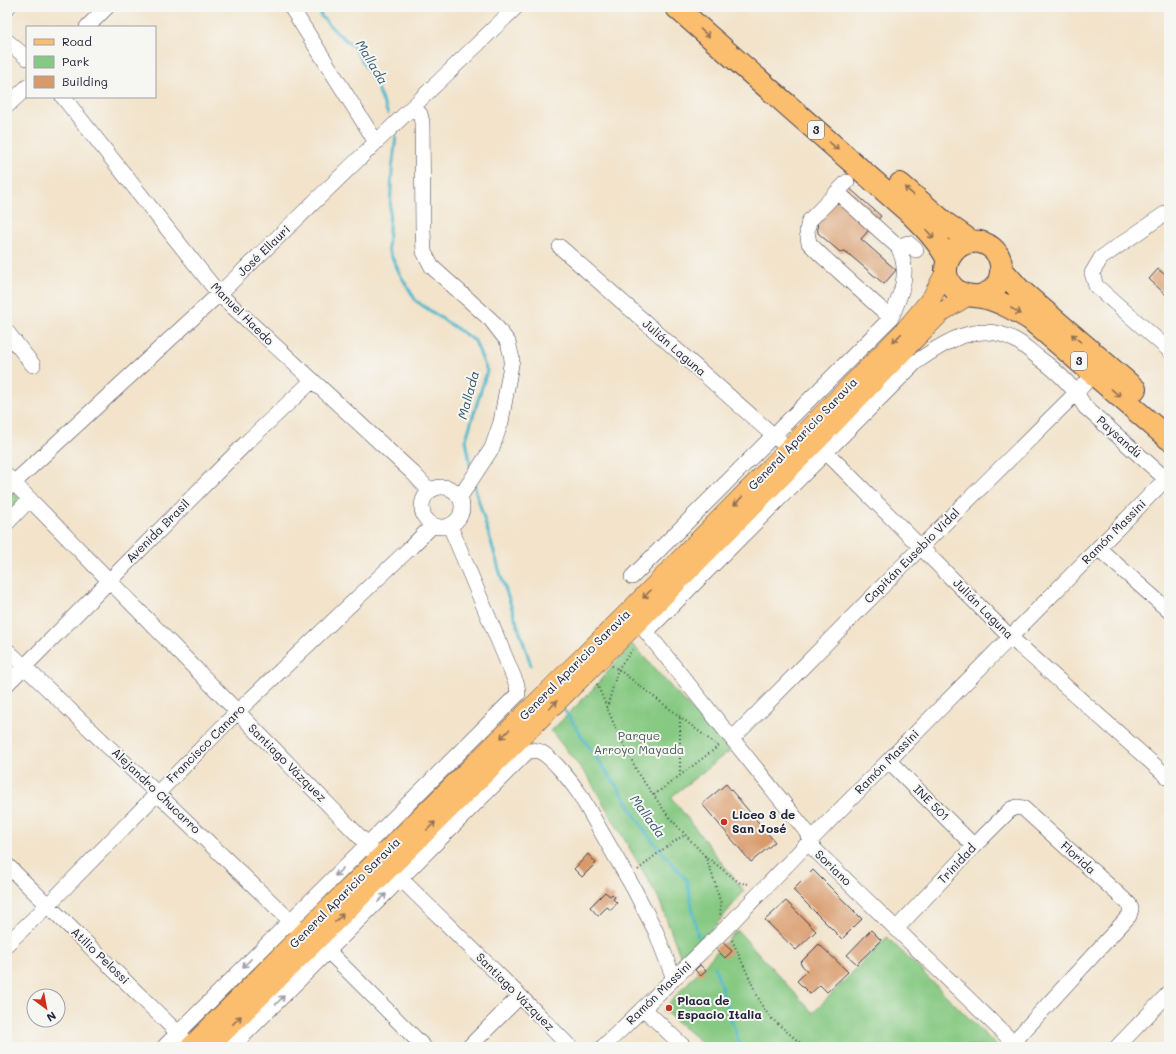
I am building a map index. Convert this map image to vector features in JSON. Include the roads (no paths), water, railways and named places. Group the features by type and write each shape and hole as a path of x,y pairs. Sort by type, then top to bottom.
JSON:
{"highway":[{"name":"3","path":"676,7 911,214 928,231 939,244 947,266 949,282 957,291 1011,307 1030,319 1169,439"},
{"name":"3","path":"699,7 945,223 972,242 984,243 993,249 1000,258 1002,270 1018,288 1169,419"},
{"path":"947,266 953,251 962,244 972,242"},
{"path":"974,296 991,291 999,282 1002,270"}],"main road":[{"name":"General Aparicio Saravia","path":"638,621 789,449 816,442 932,297 947,266"},
{"name":"General Aparicio Saravia","path":"196,1047 310,936 390,868 816,442 942,312 974,296"}],"street":[{"path":"88,26 107,7"},
{"path":"292,7 376,142"},
{"name":"José Ellauri","path":"9,483 220,294 516,7"},
{"path":"7,41 26,57"},
{"path":"7,106 26,88"},
{"name":"Manuel Haedo","path":"64,98 220,294 312,381 413,473 430,491"},
{"path":"413,107 420,114 422,122 424,252 432,267 491,320 508,342 512,359 501,422 492,448 460,491 463,508 459,519 450,526 444,527 433,525 424,517 419,486 413,473"},
{"path":"842,187 898,247 902,254 905,274 901,295 891,318 809,243 807,231 809,221 842,187"},
{"path":"1169,213 1166,213 1101,258 1092,273 1096,286 1169,350"},
{"path":"898,247 908,243 916,250"},
{"name":"Julián Laguna","path":"560,247 789,449"},
{"name":"General Aparicio Saravia","path":"632,577 891,318"},
{"name":"General Aparicio Saravia","path":"816,442 916,362 949,341 970,333 987,331 1015,340 1048,364 1077,392"},
{"path":"7,332 33,364"},
{"name":"Capitán Eusebio Vidal","path":"732,739 921,547 1077,392 1093,374"},
{"name":"Avenida Brasil","path":"7,684 247,442 312,381"},
{"name":"Paysandú","path":"1077,392 1085,407 1168,477"},
{"name":"Julián Laguna","path":"816,442 1010,637 1169,778"},
{"name":"Ramón Massini","path":"603,1047 725,929 1168,477"},
{"name":"Santiago Vázquez","path":"9,483 30,500 390,868 570,1047"},
{"path":"410,548 426,495 430,491 441,487 460,491"},
{"path":"7,523 30,500"},
{"name":"Francisco Canaro","path":"7,944 237,712 433,525"},
{"name":"General Aparicio Saravia","path":"232,1047 310,936 367,844 518,694 517,685 450,526"},
{"path":"1098,548 1169,611"},
{"name":"Soriano","path":"638,621 806,831 814,849 1014,1045"},
{"name":"Alejandro Chucarro","path":"7,650 310,936 424,1047"},
{"name":"General Aparicio Saravia","path":"164,1047 178,1033 310,936 528,751 538,751 544,754 570,781 579,794 629,880 656,932 674,979"},
{"name":"INE 501","path":"889,761 974,846"},
{"name":"Trinidad","path":"896,929 1011,809 1017,807 1023,808"},
{"name":"Florida","path":"1014,1045 1129,916 1131,909 1129,904 1023,808"},
{"name":"Atilio Pelossi","path":"7,864 178,1033 196,1047"},
{"path":"1118,1047 1169,993"},
{"path":"469,1047 520,996"},
{"path":"643,1008 684,1047"}],"waterway":[{"name":"Mallada","path":"320,7 321,16 334,30 353,46 375,83 388,114"},
{"name":"Mallada","path":"396,136 392,171 388,249 401,276 416,301 475,341 487,371 466,439 471,471"},
{"name":"Mallada","path":"474,485 502,579 531,665"},
{"name":"Mallada","path":"565,711 619,789 646,833 687,881 698,937"},
{"name":"Mallada","path":"715,967 741,1047"}],"place":[{"name":"Liceo 3 de San José","path":"724,822"},
{"name":"Placa de Espacio Italia","path":"669,1008"}],"park label":[{"name":"Parque Arroyo Mayada","path":"639,743"}]}
